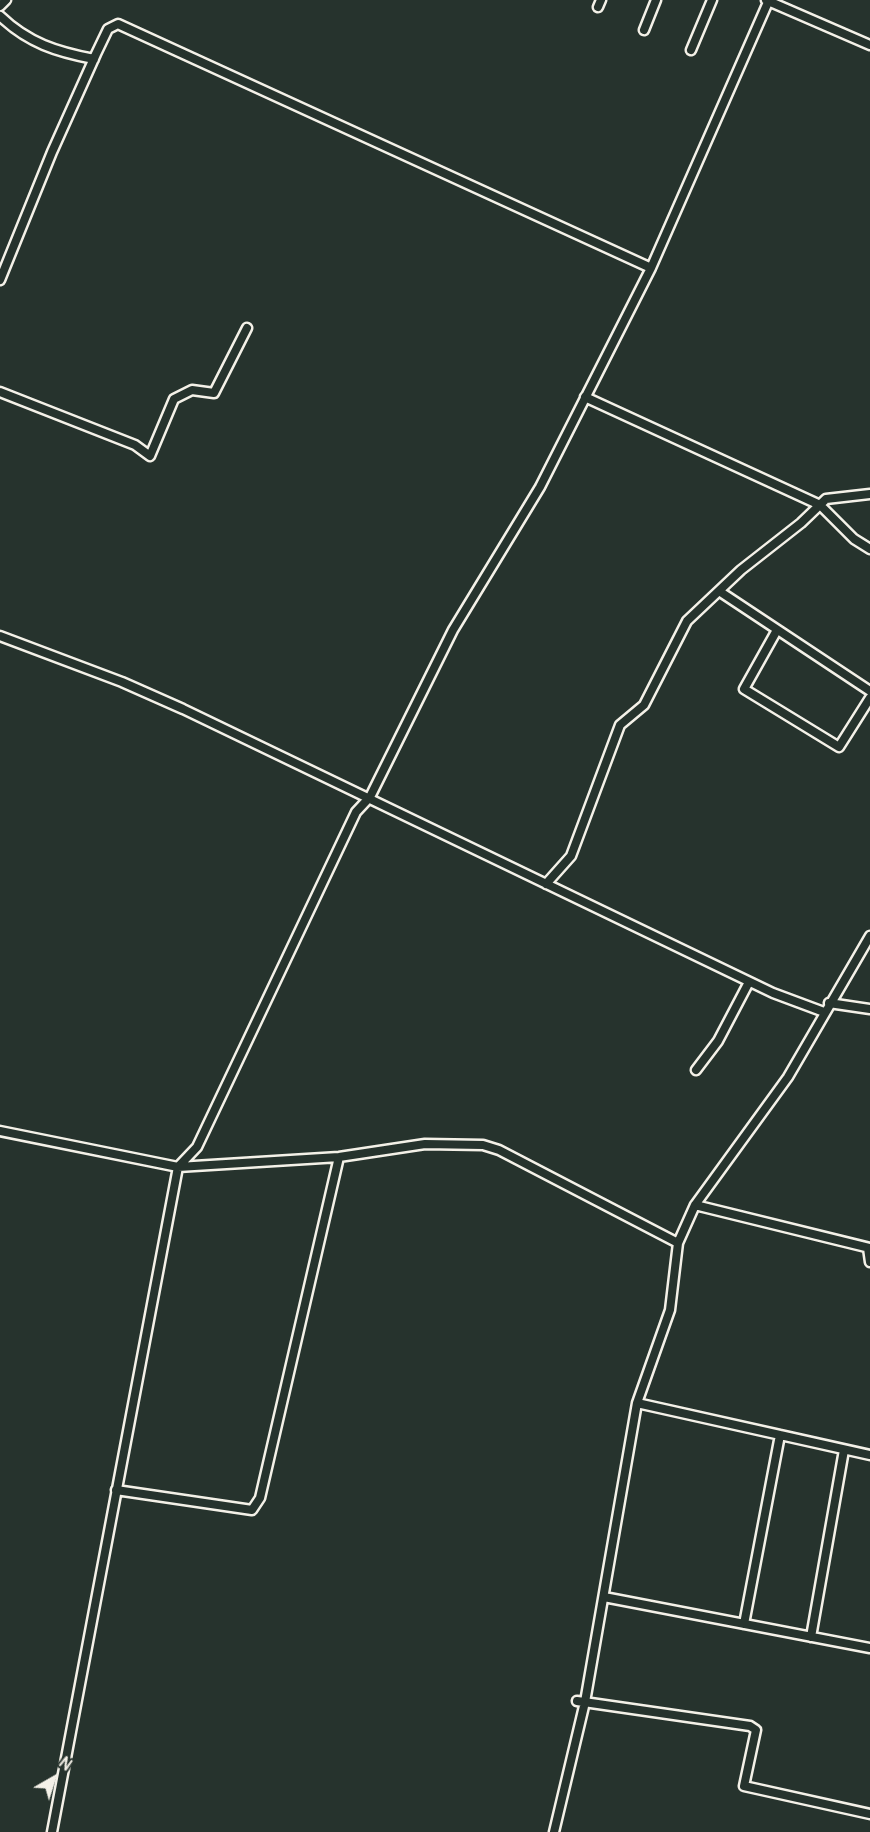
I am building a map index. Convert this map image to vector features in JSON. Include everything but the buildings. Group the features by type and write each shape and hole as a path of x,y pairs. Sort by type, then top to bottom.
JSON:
{"street":[{"path":"0,6 6,0"},
{"path":"644,30 656,0"},
{"path":"691,50 712,0"},
{"path":"52,1832 178,1167 197,1147 356,812 370,797 453,630 540,487 651,268 768,0 870,45"},
{"path":"0,16 13,29 42,46 94,59"},
{"path":"0,280 52,152 94,59 108,29 118,24 129,27 336,126 651,268"},
{"path":"0,393 135,446 150,456 174,399 192,390 214,393 247,328"},
{"path":"585,397 820,505 854,538 870,549"},
{"path":"546,884 570,856 620,725 645,705 687,621 826,499 870,494"},
{"path":"719,591 870,691"},
{"path":"777,630 744,689 839,747 870,698"},
{"path":"0,636 122,682 370,797 749,982 824,1012"},
{"path":"554,1832 604,1598 637,1403 670,1310 678,1243 695,1205 788,1077 870,936"},
{"path":"696,1070 718,1041 749,982"},
{"path":"829,1003 870,1009"},
{"path":"0,1131 178,1167 339,1157 425,1144 483,1145 499,1150 678,1243"},
{"path":"116,1490 252,1510 260,1498 339,1157"},
{"path":"695,1205 869,1248 870,1262"},
{"path":"637,1403 870,1455"},
{"path":"744,1624 780,1435"},
{"path":"811,1637 844,1450"},
{"path":"604,1598 870,1648"},
{"path":"581,1702 750,1726 756,1730 744,1786 870,1814"}]}
